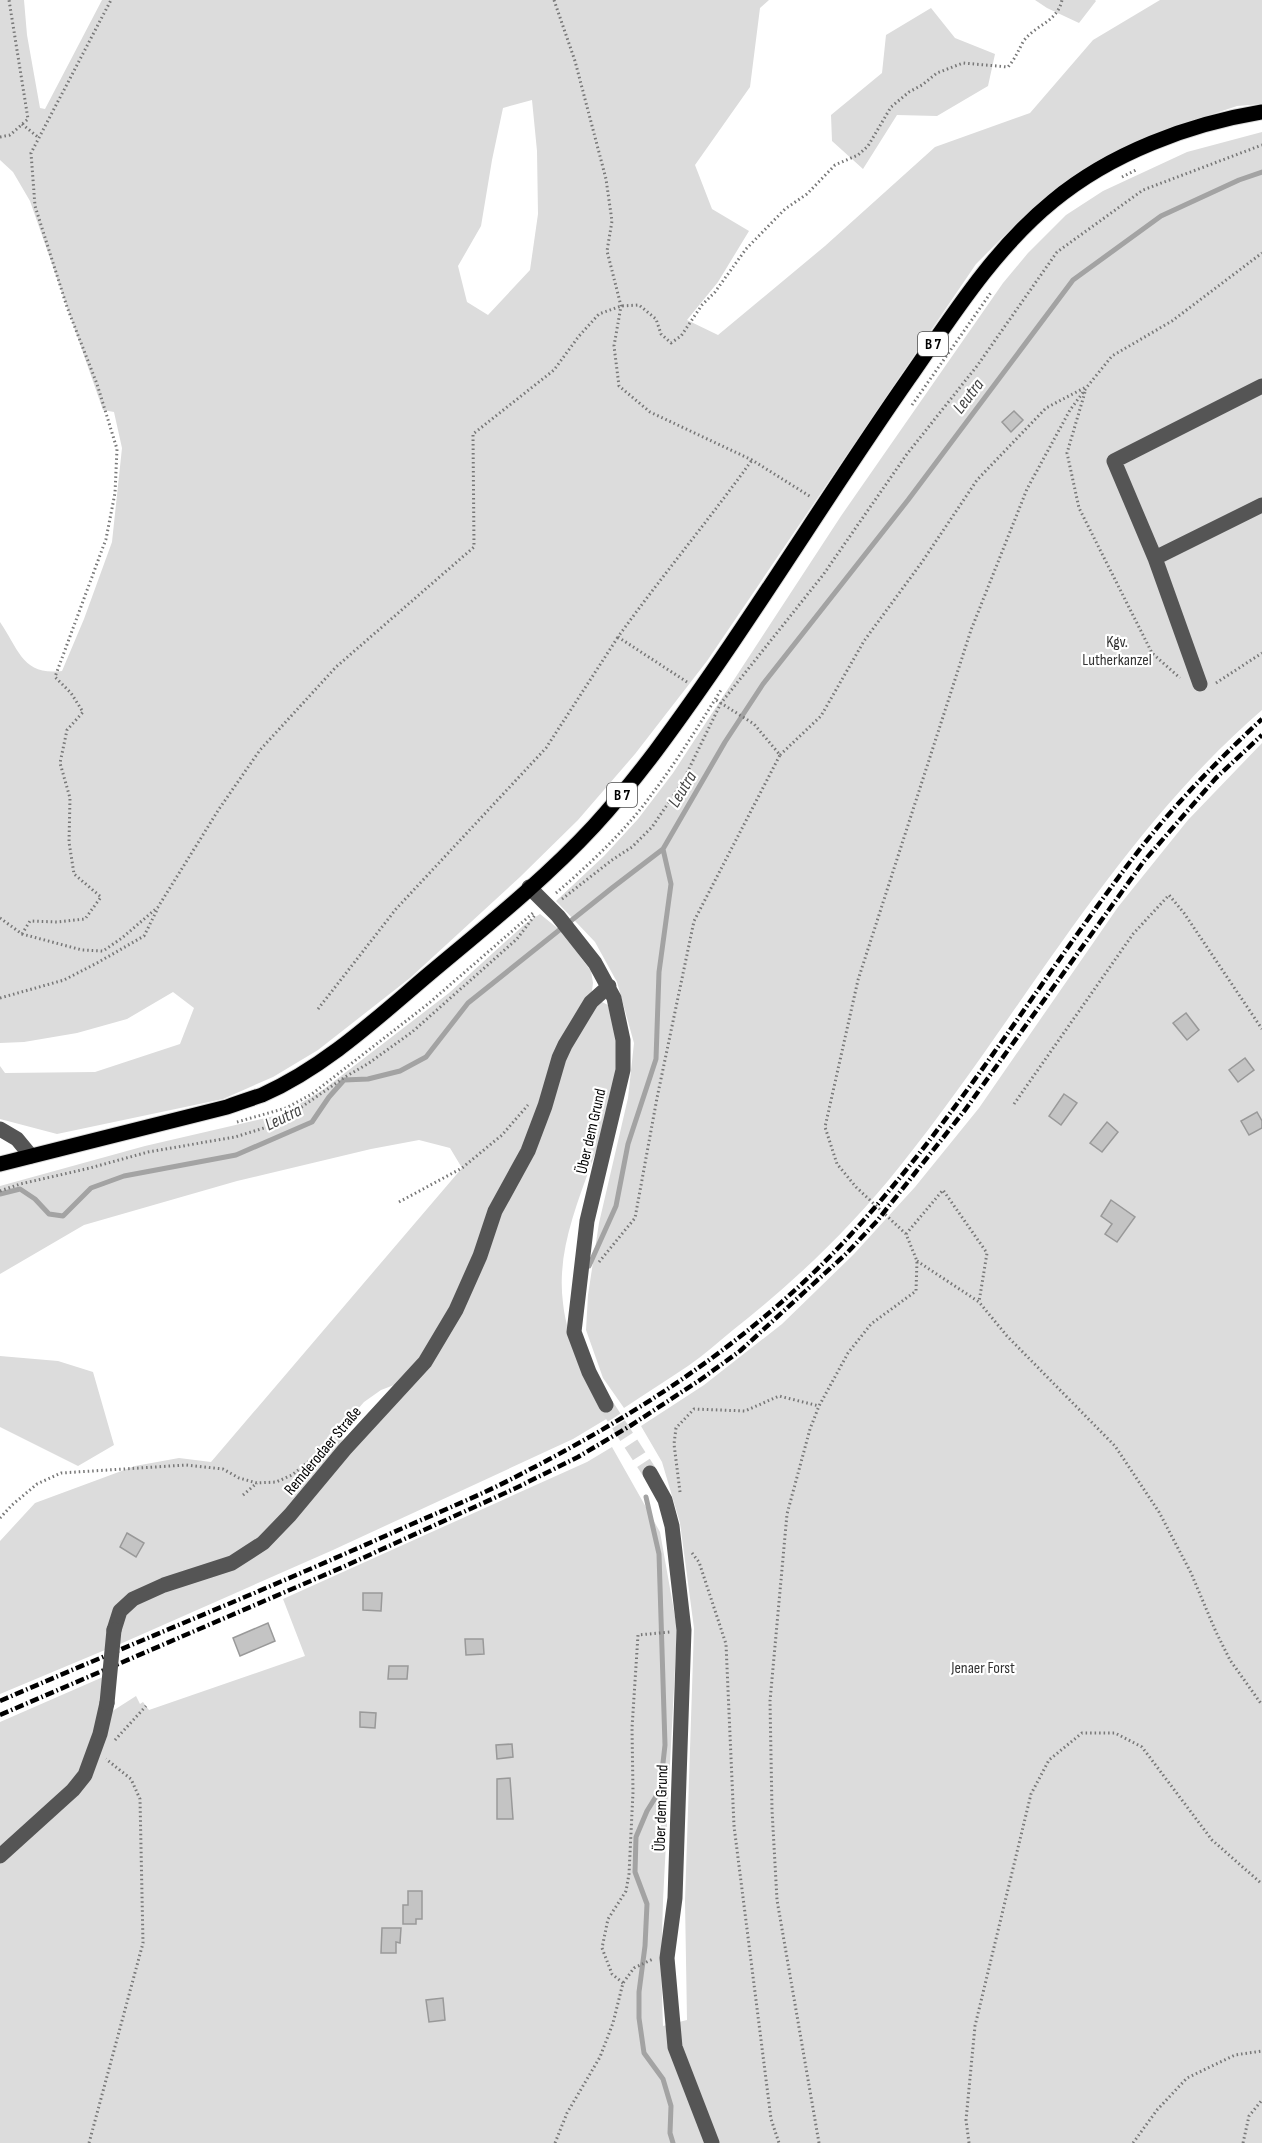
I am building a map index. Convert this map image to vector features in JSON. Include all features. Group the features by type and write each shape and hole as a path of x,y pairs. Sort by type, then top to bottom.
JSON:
{"main road":[{"name":"B 7","path":"0,1164 227,1107 261,1095 297,1077 375,1020 530,887 614,804 700,690 895,398 986,270 1023,228 1054,199 1091,174 1138,149 1191,129 1262,112"}],"street":[{"path":"1200,684 1155,558 1114,461 1262,386"},
{"path":"1155,558 1262,505"},
{"name":"Über dem Grund","path":"530,887 586,949 609,986 620,1020 623,1040 623,1070 587,1221 574,1332 589,1372 606,1405"},
{"name":"Remderodaer Straße","path":"0,1856 73,1790 86,1775 100,1734 107,1703 114,1630 120,1611 133,1599 232,1563 263,1544 436,1347 456,1310 480,1256 495,1211 528,1151 565,1045 591,1002 609,986"},
{"path":"0,1129 17,1139 31,1156"},
{"name":"Über dem Grund","path":"650,1473 665,1500 672,1526 684,1630 675,1898 668,1958 675,2047 712,2143"}],"path":[{"path":"0,137 10,135 28,119 9,0"},
{"path":"22,934 30,921 57,922 85,919 101,897 74,874 69,842 70,798 60,764 67,730 83,712 71,693 55,677 106,539 114,493 117,449 97,384 68,307 35,206 31,153 111,0"},
{"path":"554,0 575,61 598,144 612,221 607,251 621,306 614,346 619,386 651,412 752,460 823,504"},
{"path":"0,998 64,980 144,936 158,907 219,809 260,750 336,667 474,547 472,434 554,370 579,336 599,314 621,306 639,305 656,320 661,334 671,343 681,336 746,249 785,209 807,194 835,165 858,155 868,146 891,107 937,73 963,63 1008,67 1015,60 1024,40 1060,11 1062,0"},
{"path":"22,124 39,138"},
{"path":"1113,181 1142,166"},
{"path":"819,2143 777,1900 772,1810 770,1701 788,1514 810,1429 819,1406 848,1353 871,1324 916,1291 917,1261 906,1234 856,1187 837,1164 825,1127 858,980 970,630 1027,489 1070,410 1112,356 1172,321 1262,253"},
{"path":"911,406 992,291"},
{"path":"1087,387 1067,453 1078,508 1152,653 1182,680 1200,684 1216,683 1262,653"},
{"path":"579,1286 635,1218 657,1098 694,921 780,755 821,716 864,642 922,562 977,480 1046,408 1087,387"},
{"path":"318,1009 396,909 546,748 618,638 752,460"},
{"path":"618,638 700,690"},
{"path":"234,1122 286,1108 312,1094 428,1004 545,903 600,851 652,795 697,731 726,682"},
{"path":"726,706 754,724 780,755"},
{"path":"1014,1104 1133,934 1169,895 1184,913 1262,1029"},
{"path":"0,918 22,934 82,950 103,951 123,938 158,907"},
{"path":"399,1202 462,1168 502,1136 532,1100"},
{"path":"906,1234 943,1190 987,1253 979,1302"},
{"path":"917,1261 979,1302 1007,1336 1115,1446 1159,1512 1191,1573 1230,1660 1262,1705"},
{"path":"665,1500 680,1492 674,1444 676,1428 694,1409 745,1411 779,1396 819,1406"},
{"path":"0,1518 37,1484 61,1473 186,1465 223,1469 239,1478 258,1483 276,1482 292,1475 322,1451"},
{"path":"243,1495 258,1483"},
{"path":"692,1553 699,1562 726,1644 734,1826 771,2119 779,2143"},
{"path":"623,1983 612,1974 602,1948 608,1919 626,1891 629,1874 633,1792 632,1728 638,1635 671,1632"},
{"path":"969,2143 966,2120 975,2026 1031,1794 1049,1760 1082,1732 1115,1733 1142,1747 1212,1840 1262,1884"},
{"path":"89,2143 143,1943 140,1799 132,1779 105,1758"},
{"path":"555,2143 567,2114 600,2056 613,2023 623,1983 634,1968 653,1959"},
{"path":"1133,2143 1157,2110 1188,2078 1235,2055 1262,2051"},
{"path":"1243,2143 1249,2116 1262,2100"}],"green space":[{"path":"0,0 24,0 27,35 40,108 45,109 102,0 769,0 760,8 750,87 695,165 712,209 749,231 718,282 687,320 718,335 825,246 935,147 1030,113 1093,40 1160,0 1262,0 1262,104 1237,106 1174,127 1050,195 976,264 707,661 635,754 578,820 520,877 410,978 318,1050 273,1077 223,1099 57,1134 0,1119 0,1066 5,1073 95,1072 180,1044 194,1008 173,992 127,1019 77,1033 24,1042 0,1043 0,622 18,651 30,665 49,671 62,671 112,542 122,448 114,412 103,410 30,201 13,172 0,160","holes":["532,100 537,151 538,214 530,270 488,315 467,302 458,266 481,226 503,108"]},
{"path":"1035,0 1095,0 1096,1 1079,23"},
{"path":"931,8 955,38 995,54 988,86 937,116 897,115 863,169 832,141 831,115 882,73 886,35"},
{"name":"Kgv. Lutherkanzel","path":"1262,132 1262,710 1209,760 1160,814 1114,871 944,1108 862,1211 821,1253 756,1312 694,1362 624,1408 603,1378 586,1330 588,1295 599,1223 628,1098 634,1043 617,982 595,942 556,901 604,856 638,819 673,773 841,516 1003,283 1028,253 1066,215 1103,191 1187,152"},
{"name":"Jenaer Forst","path":"1262,743 1262,2143 0,2143 0,1863 77,1794 111,1712 136,1696 140,1704 143,1702 149,1710 305,1656 283,1599 587,1462 612,1447 660,1532 677,1628 663,1901 661,1967 663,2026 687,2020 685,1901 694,1628 680,1523 662,1462 641,1426 704,1385 782,1324 854,1254 915,1187 979,1108 1118,907 1188,820"},
{"path":"540,914 561,931 591,971 592,991 547,1089 454,1308 402,1382 381,1390 364,1402 351,1417 343,1433 342,1447 303,1496 246,1551 142,1588 105,1650 0,1694 0,1541 35,1503 135,1466 179,1458 211,1462 462,1168 450,1148 419,1140 371,1149 237,1181 84,1225 0,1274 0,1186 145,1146 283,1114 324,1089 449,993 525,924"},
{"path":"600,1001 608,1005 616,1038 617,1059 614,1090 575,1211 562,1272 563,1303 569,1333 608,1418 573,1439 333,1550 120,1644 121,1620 135,1603 234,1566 427,1364 562,1059"},
{"path":"0,1356 58,1361 93,1372 114,1445 78,1466 0,1427"},
{"path":"103,1677 101,1701 88,1755 69,1787 0,1849 0,1722"}],"building":[{"path":"1014,411 1023,420 1011,432 1002,422"},
{"path":"1186,1013 1199,1030 1187,1040 1173,1023"},
{"path":"1245,1058 1254,1070 1238,1082 1229,1070"},
{"path":"1064,1094 1077,1103 1061,1125 1049,1116"},
{"path":"1257,1112 1262,1121 1262,1128 1249,1135 1241,1121"},
{"path":"1107,1122 1118,1132 1102,1152 1090,1143"},
{"path":"1111,1200 1135,1217 1117,1242 1105,1234 1112,1224 1101,1216"},
{"path":"127,1533 144,1543 136,1557 120,1547"},
{"path":"363,1593 382,1593 381,1611 363,1610"},
{"path":"268,1623 275,1641 240,1656 233,1638"},
{"path":"465,1639 483,1639 484,1654 466,1655"},
{"path":"389,1666 408,1666 407,1679 388,1679"},
{"path":"360,1712 376,1713 375,1728 360,1727"},
{"path":"512,1744 513,1757 497,1759 496,1745"},
{"path":"510,1778 513,1819 497,1819 497,1779"},
{"path":"408,1891 422,1891 422,1919 416,1919 416,1924 403,1924 403,1905 408,1905"},
{"path":"382,1928 401,1928 400,1943 396,1942 396,1953 381,1953"},
{"path":"443,1998 445,2020 429,2022 426,2000"}],"waterway":[{"name":"Leutra","path":"0,1194 20,1189 35,1199 49,1214 63,1216 91,1188 124,1176 236,1155 312,1122 344,1080 368,1079 400,1071 426,1057 468,1003 663,849 725,742 763,684 908,500 1073,280 1161,216 1239,180 1262,172"},
{"path":"589,1266 616,1206 628,1144 656,1059 659,972 671,884 663,849"},
{"path":"646,1497 659,1554 665,1745 660,1790 647,1811 636,1837 635,1872 647,1904 645,1946 639,1992 639,2018 644,2053 663,2079 671,2106 670,2133 673,2143"}],"tunnel":[{"path":"606,1405 650,1473"}],"railway":[{"path":"0,1701 296,1575 505,1482 607,1427 649,1401 730,1344 806,1280 881,1200 956,1105 1148,839 1195,786 1262,719"},
{"path":"0,1715 343,1567 516,1488 578,1457 630,1426 740,1351 847,1253 877,1221 965,1110 1144,861 1216,778 1262,735"}]}
